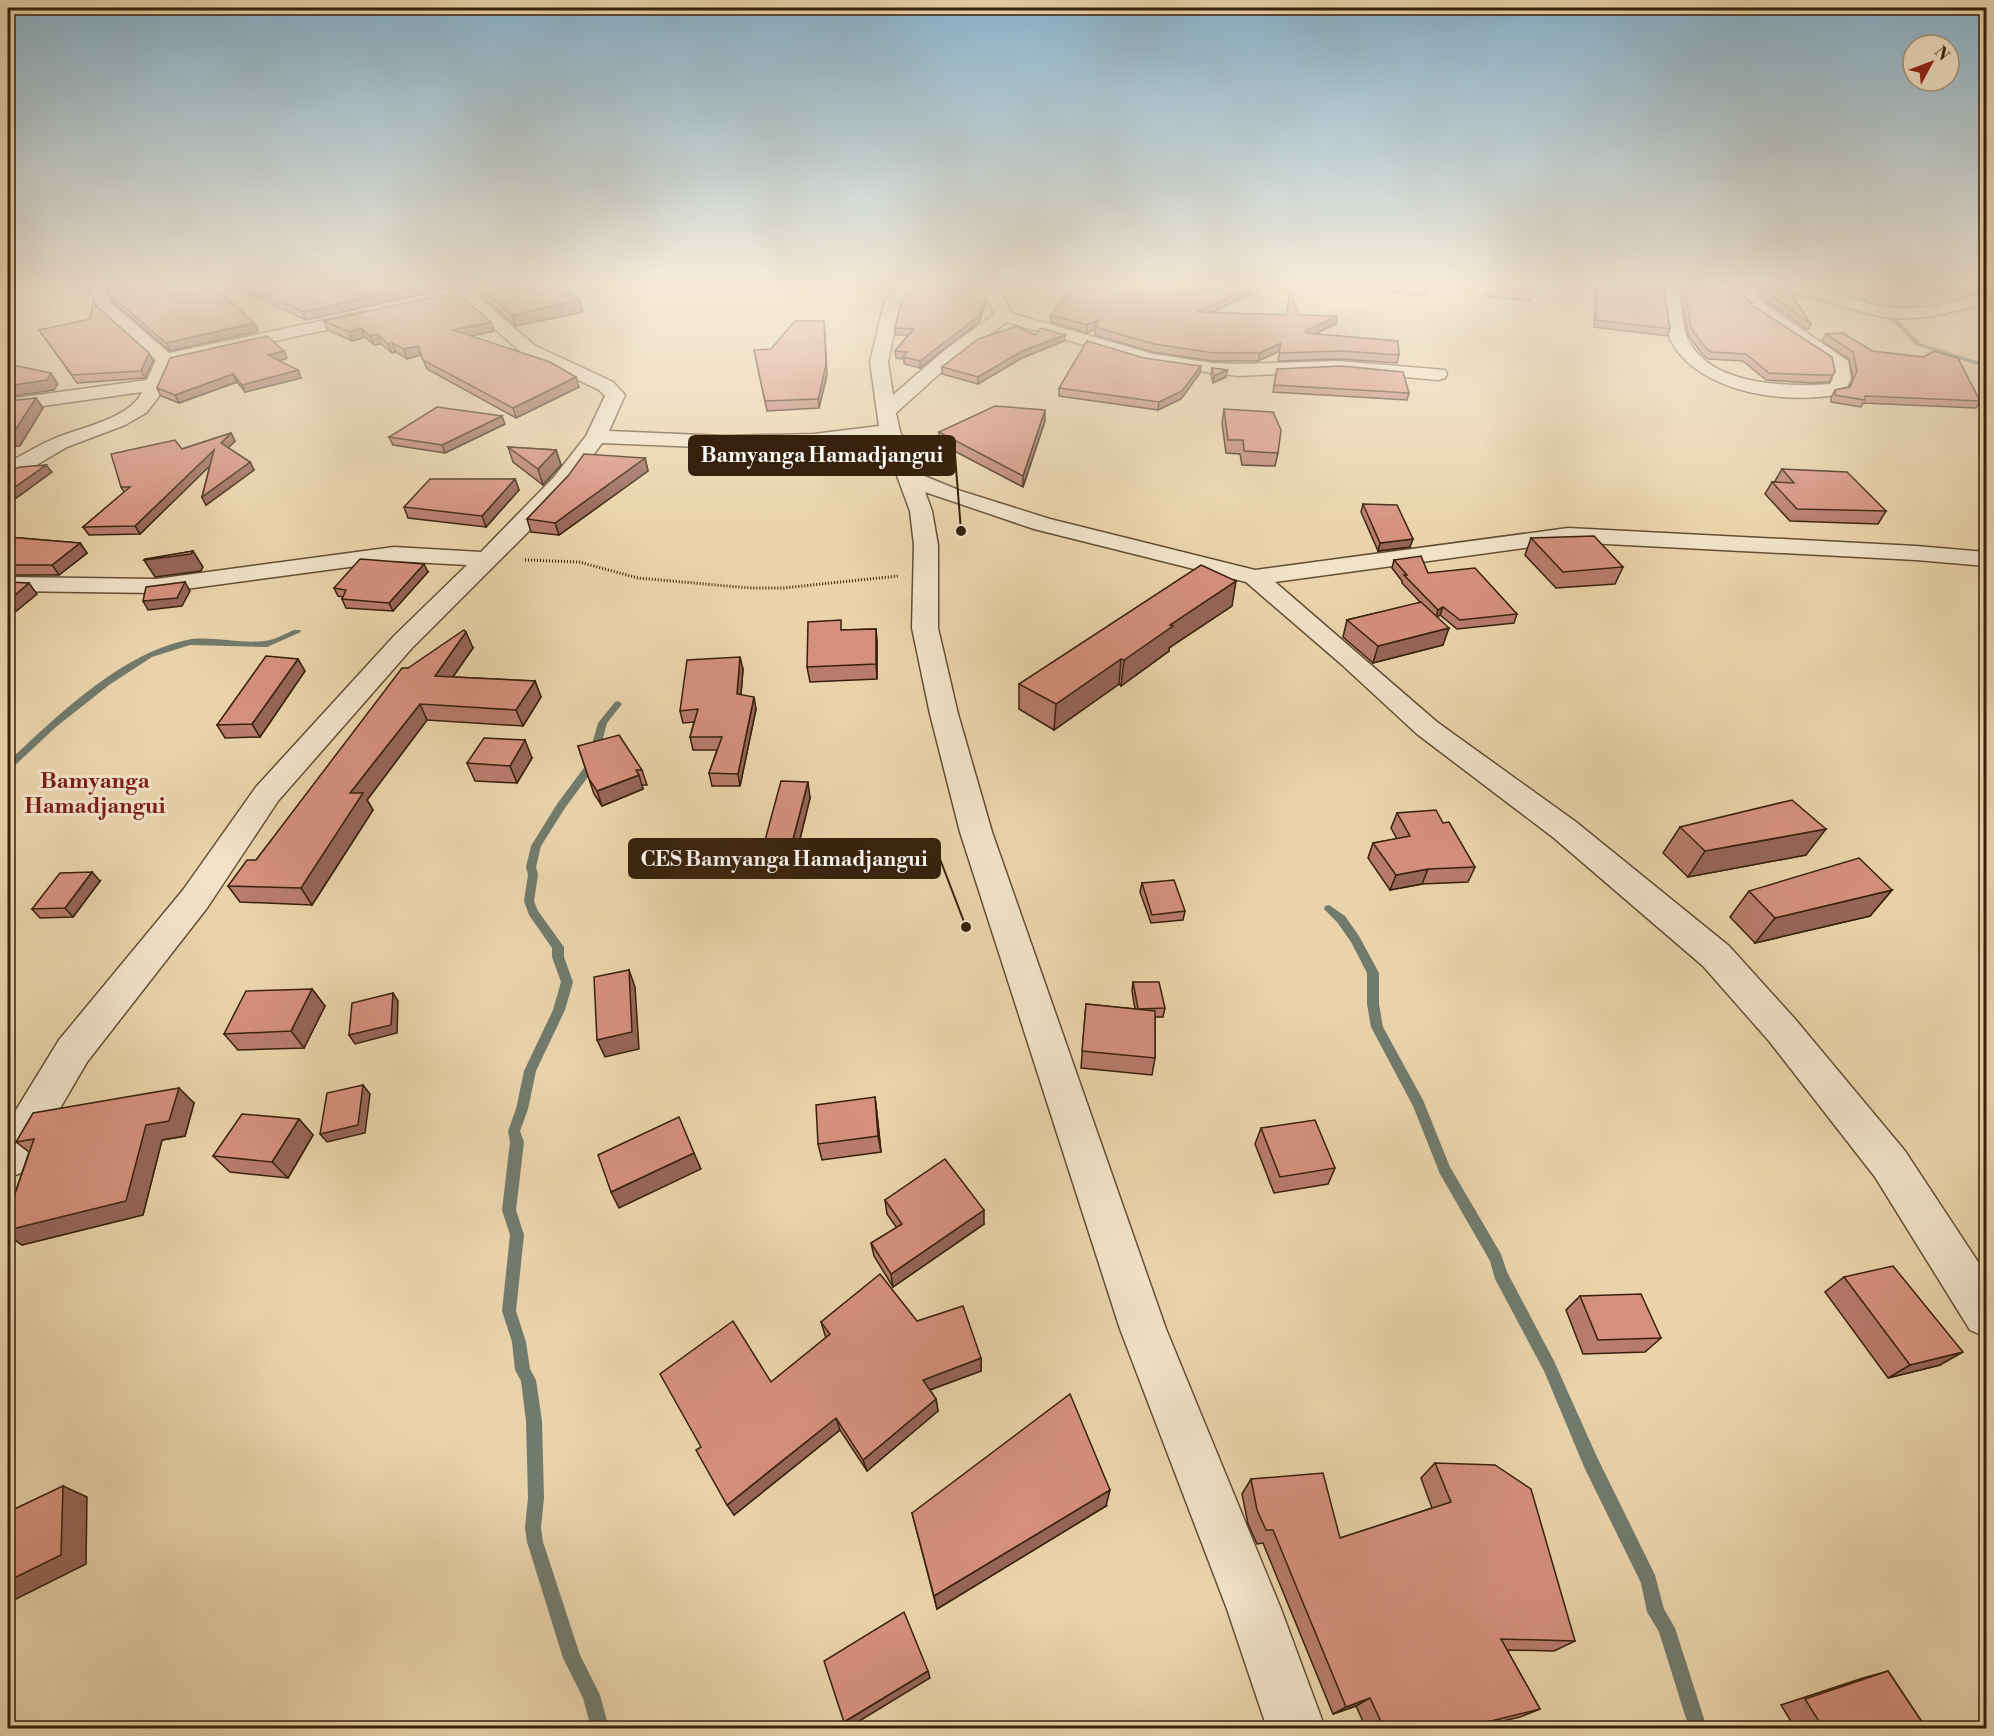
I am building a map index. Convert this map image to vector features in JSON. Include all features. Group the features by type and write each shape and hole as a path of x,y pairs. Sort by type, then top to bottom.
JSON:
{"street":[{"path":"8,472 60,443 112,423 141,408 149,398 161,367"},
{"path":"8,1159 73,1051 195,899 267,794 403,642 535,512 562,482 596,437 615,395 606,386 566,367"},
{"path":"880,367 888,422 921,511 926,545 925,628 944,714 976,832 1143,1329 1254,1609 1296,1728"},
{"path":"596,437 736,442 814,440 888,422 939,367"},
{"path":"1206,367 1239,370 1314,367"},
{"path":"1352,367 1438,374"},
{"path":"1705,367 1738,385 1771,391 1801,392 1837,389 1842,379 1840,367"},
{"path":"8,405 153,385"},
{"path":"908,477 953,496 1042,524 1255,577 1568,535 1916,553 1986,559"},
{"path":"8,584 72,583 131,587 394,554 485,559"},
{"path":"1255,577 1349,657 1427,728 1565,830 1716,956 1782,1030 1890,1164 1986,1314"}],"path":[{"path":"485,559 579,562 657,580 765,588 833,584 926,573"}],"building":[{"path":"8,367 22,367 51,373 47,380 8,386"},
{"path":"66,367 143,367 141,371 72,375"},
{"path":"166,367 292,367 298,370 242,385 233,374 175,395 157,388"},
{"path":"436,367 559,367 576,377 513,408"},
{"path":"758,367 826,367 818,399 765,401"},
{"path":"942,367 995,367 978,377"},
{"path":"1072,367 1200,367 1182,391 1159,402 1059,388"},
{"path":"1351,367 1403,372 1409,393 1274,385 1277,369"},
{"path":"1762,367 1834,367 1835,371 1833,375 1769,373"},
{"path":"1856,367 1963,367 1980,401 1865,396 1865,400 1835,395 1835,390 1850,387 1857,371"},
{"path":"1212,368 1227,370 1214,376"},
{"path":"36,398 12,435 8,435 8,401"},
{"path":"995,406 1045,410 1023,476 939,432"},
{"path":"437,407 502,416 442,445 389,437"},
{"path":"1224,409 1273,412 1281,430 1278,453 1244,451 1243,440 1228,440"},
{"path":"231,433 221,443 250,462 202,497 214,450 135,526 83,527 130,487 121,487 111,454 175,440 182,449"},
{"path":"508,447 556,450 538,469"},
{"path":"584,454 645,458 555,523 527,519 568,476"},
{"path":"46,465 8,492 8,471 20,467"},
{"path":"1782,469 1847,472 1886,511 1797,509 1772,482 1794,483"},
{"path":"430,479 515,479 482,516 404,507"},
{"path":"1363,504 1397,505 1413,539 1380,543"},
{"path":"1594,536 1623,567 1563,572 1531,538"},
{"path":"8,537 80,543 52,565 8,565"},
{"path":"193,551 191,554 144,560 145,559"},
{"path":"1421,556 1428,573 1475,568 1517,614 1460,620 1443,607 1438,610 1404,575 1407,575 1394,560"},
{"path":"360,559 424,564 389,603 342,599 346,590 334,588"},
{"path":"1201,565 1236,581 1170,625 1173,626 1124,660 1121,659 1056,704 1019,684"},
{"path":"8,582 29,583 8,601"},
{"path":"185,582 177,598 143,601 146,587"},
{"path":"1421,602 1449,628 1378,646 1347,620"},
{"path":"841,620 841,630 876,629 876,664 807,667 808,622"},
{"path":"464,630 466,632 435,676 535,681 516,710 420,704 350,793 363,793 301,888 228,886 247,860 256,860 402,668 408,668"},
{"path":"266,656 298,659 252,724 217,725"},
{"path":"740,657 737,694 754,697 738,774 709,773 722,737 690,737 698,709 680,711 687,660"},
{"path":"619,735 642,770 636,770 639,775 597,791 589,779 578,746"},
{"path":"484,738 525,740 510,766 467,763"},
{"path":"781,781 808,782 792,843 764,844"},
{"path":"1792,800 1826,829 1705,851 1680,827"},
{"path":"1436,810 1443,823 1449,822 1475,867 1428,869 1396,875 1373,843 1410,836 1397,813"},
{"path":"1859,858 1892,890 1775,918 1749,891"},
{"path":"92,872 65,908 32,909 60,873"},
{"path":"1174,880 1185,911 1152,915 1142,883"},
{"path":"629,970 632,1032 597,1040 594,977"},
{"path":"1133,982 1159,982 1165,1008 1138,1009"},
{"path":"312,989 291,1031 224,1034 246,991"},
{"path":"393,993 391,1025 349,1035 352,1003"},
{"path":"1086,1004 1155,1011 1155,1058 1082,1051"},
{"path":"363,1085 358,1125 320,1134 327,1093"},
{"path":"179,1088 169,1121 146,1125 126,1201 8,1230 8,1214 34,1139 16,1142 33,1113"},
{"path":"875,1097 878,1136 818,1144 816,1105"},
{"path":"242,1114 299,1119 272,1162 213,1156"},
{"path":"679,1117 694,1153 611,1192 598,1155"},
{"path":"1315,1120 1335,1168 1280,1177 1261,1128"},
{"path":"945,1159 984,1210 891,1274 871,1243 902,1224 885,1200"},
{"path":"1893,1266 1963,1352 1910,1365 1844,1277"},
{"path":"880,1274 917,1321 963,1306 981,1358 923,1380 936,1399 863,1460 836,1418 727,1505 696,1450 701,1447 660,1374 733,1321 771,1382 830,1334 821,1322"},
{"path":"1641,1294 1661,1338 1598,1340 1580,1296"},
{"path":"1070,1394 1110,1490 934,1596 912,1513"},
{"path":"1435,1463 1495,1465 1531,1489 1575,1641 1501,1639 1540,1709 1462,1728 1384,1728 1370,1698 1346,1707 1273,1530 1266,1530 1257,1510 1251,1479 1323,1473 1340,1538 1451,1502"},
{"path":"63,1486 61,1555 8,1581 8,1512"},
{"path":"904,1612 928,1671 844,1722 824,1661"},
{"path":"1888,1671 1926,1728 1823,1728 1805,1699"}],"waterway":[{"path":"8,767 53,725 106,683 149,655 189,642 267,644 297,632"},
{"path":"600,1728 591,1695 572,1658 535,1542 533,1528 536,1498 534,1421 528,1380 523,1370 519,1342 509,1311 517,1235 509,1210 517,1142 514,1131 522,1109 530,1071 559,1010 567,982 558,957 558,947 533,912 529,901 533,875 531,867 536,846 561,806 591,766 603,723 618,704"},
{"path":"1329,909 1341,919 1355,939 1373,973 1373,1004 1377,1027 1419,1104 1445,1170 1496,1259 1500,1274 1549,1366 1591,1463 1649,1581 1656,1612 1666,1628 1698,1728"}],"place":[{"name":"Bamyanga Hamadjangui","path":"961,531"},
{"name":"CES Bamyanga Hamadjangui","path":"966,927"}],"district":[{"name":"Bamyanga Hamadjangui","path":"95,792"}]}
